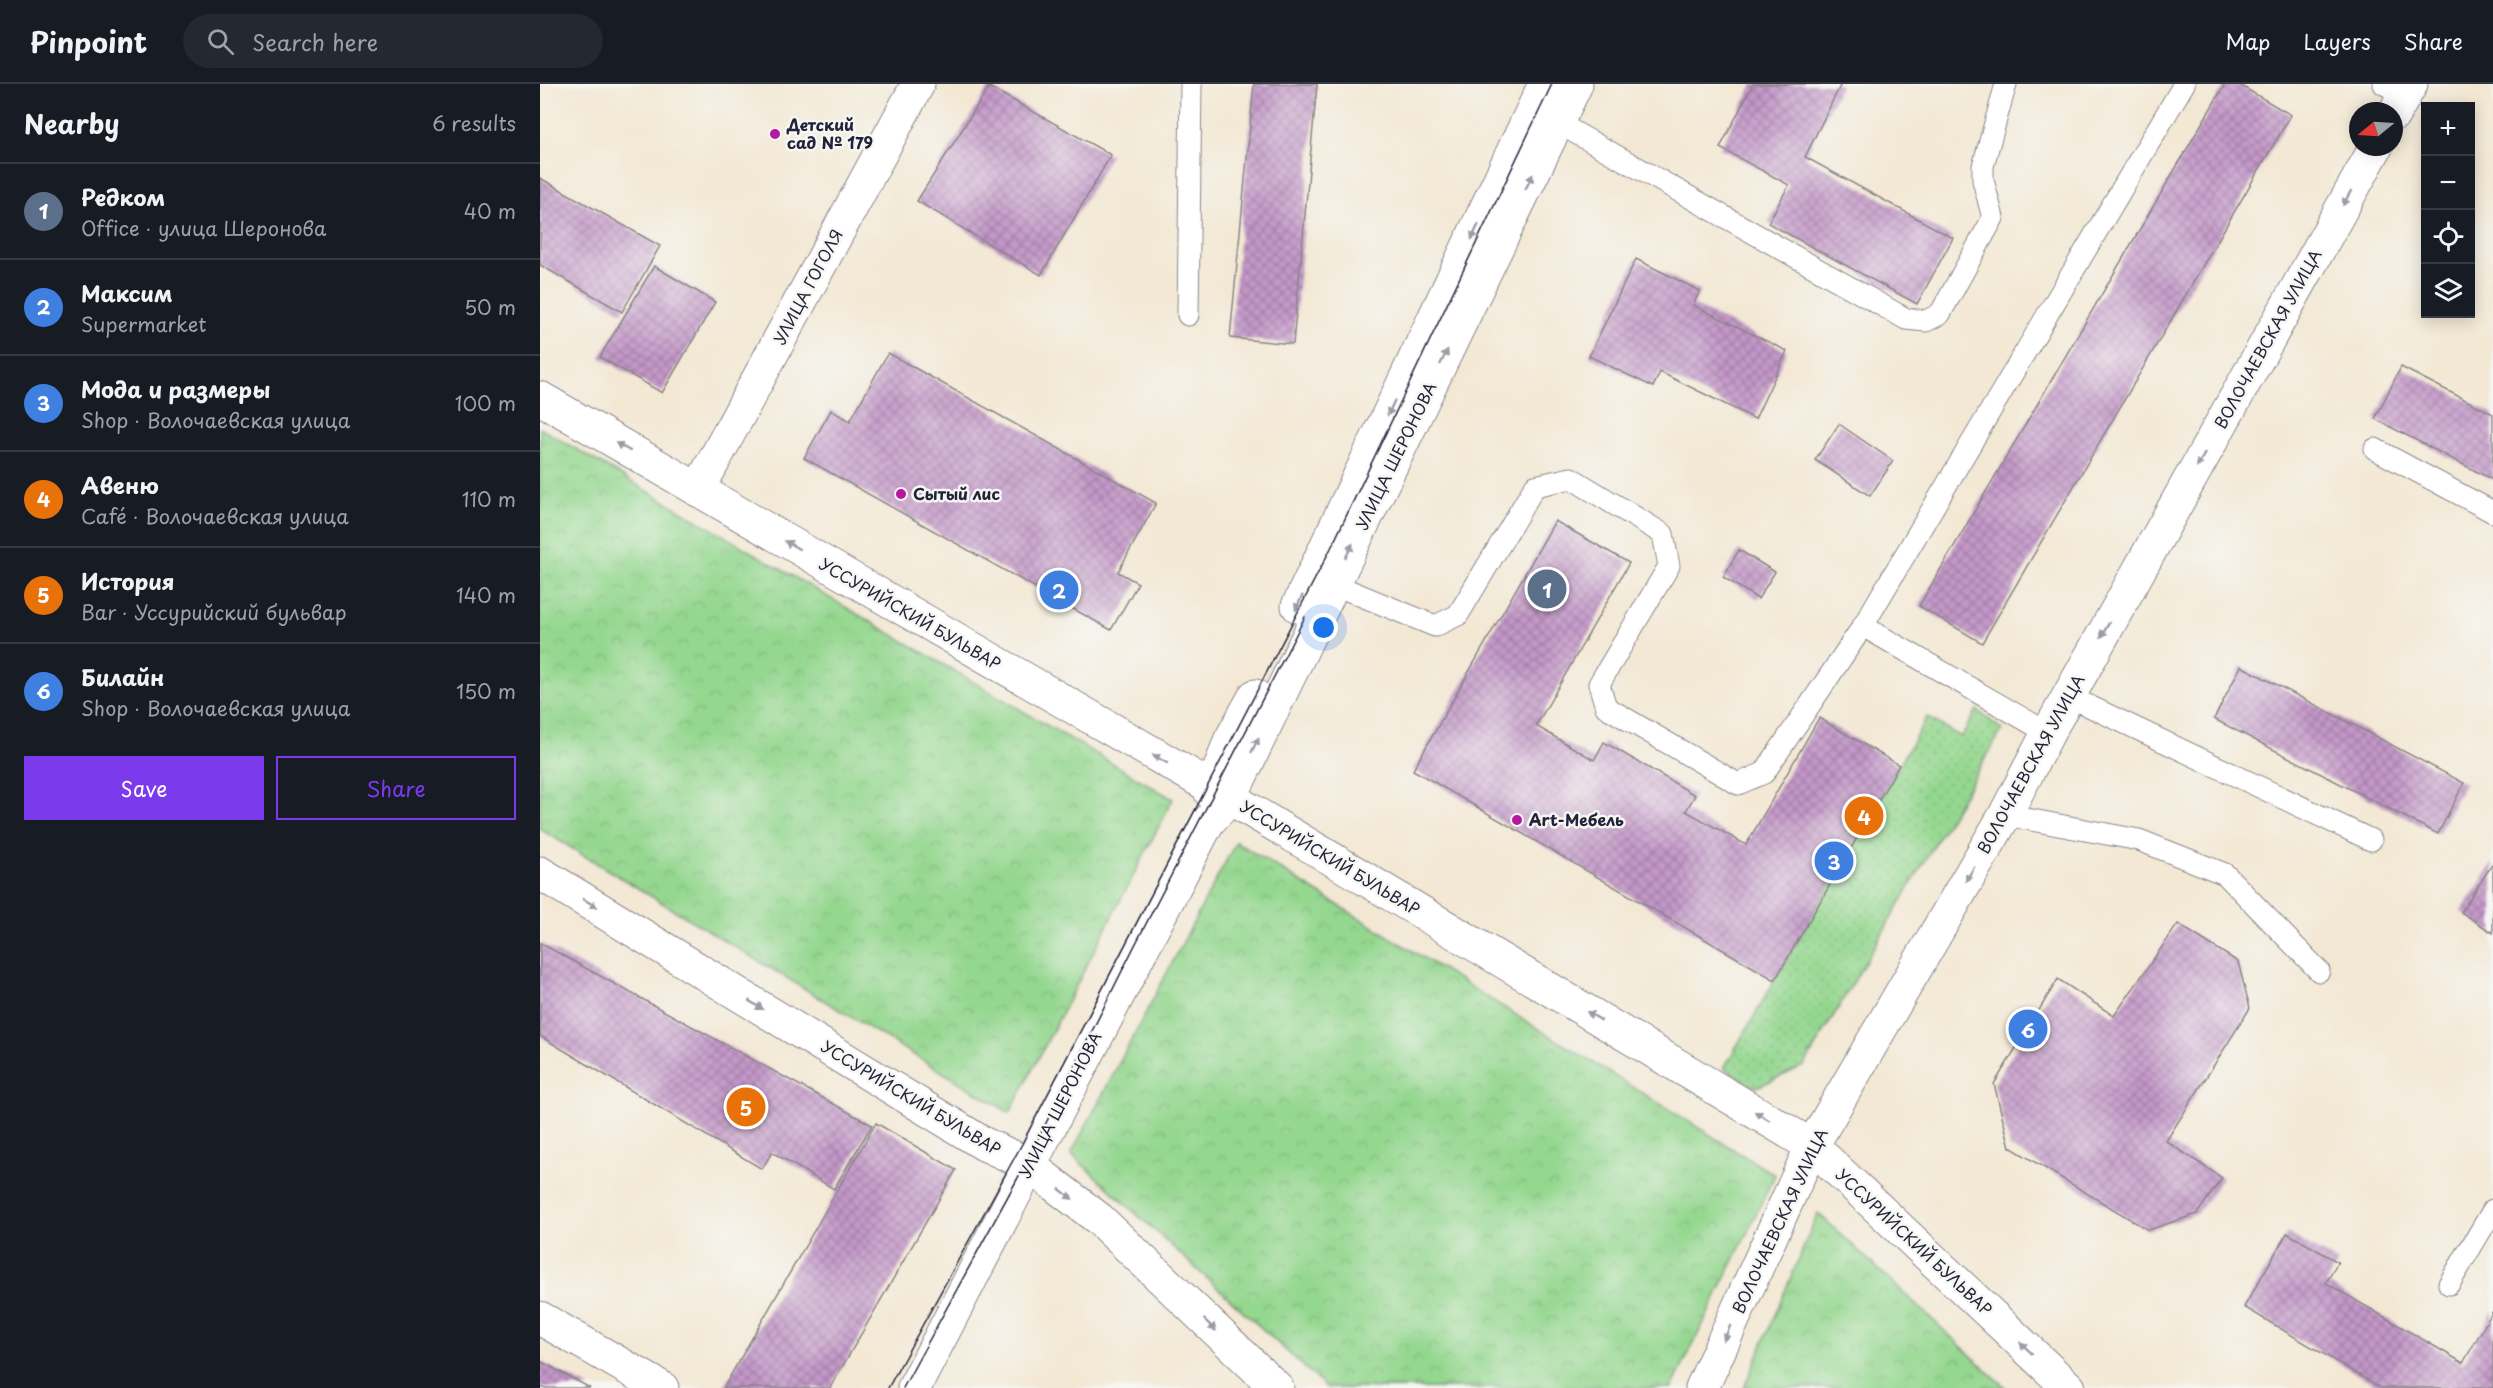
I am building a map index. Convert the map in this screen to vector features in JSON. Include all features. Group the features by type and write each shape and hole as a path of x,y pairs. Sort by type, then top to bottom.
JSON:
{"main road":[{"name":"УЛИЦА ГОГОЛЯ","path":"698,490 918,84"},
{"name":"УЛИЦА ШЕРОНОВА","path":"1220,793 1230,741 1245,716 1545,84"},
{"name":"УЛИЦА ШЕРОНОВА","path":"914,1388 1208,822 1220,793 1333,584 1576,84"},
{"name":"ВОЛОЧАЕВСКАЯ УЛИЦА","path":"1702,1388 1812,1146 2005,815 2068,696 2371,156"},
{"name":"УССУРИЙСКИЙ БУЛЬВАР","path":"540,398 1220,793 1812,1146 2069,1388"},
{"name":"УССУРИЙСКИЙ БУЛЬВАР","path":"540,873 984,1144 1028,1165 1099,1219 1277,1388"},
{"path":"540,1318 662,1388"}],"lane":[{"path":"1188,315 1191,84"},
{"path":"1558,123 1906,319 1926,321 1940,314 1993,218 1983,180 1983,166 2006,84"},
{"path":"1333,584 1435,626 1458,615 1535,486 1571,477 1664,534 1670,566 1599,684 1606,707 1738,784 1764,773 1863,626 2184,84"},
{"path":"2374,449 2493,512"},
{"path":"1863,626 2048,733"},
{"path":"2068,696 2371,840"},
{"path":"2005,815 2139,840 2225,874 2319,970"},
{"path":"2450,1284 2493,1210"}],"green space":[{"path":"540,428 1173,799 1010,1113 540,829"},
{"path":"1977,710 2002,730 1804,1066 1755,1088 1724,1068 1927,717 1961,737"},
{"path":"1236,842 1775,1175 1672,1388 1327,1388 1071,1154"},
{"path":"1818,1213 2006,1388 1744,1388"}],"building":[{"path":"1254,84 1317,84 1293,344 1230,338"},
{"path":"1753,84 1841,84 1805,157 1953,238 1917,304 1768,223 1789,185 1720,148"},
{"path":"2225,84 2238,84 2291,115 1982,643 1919,606"},
{"path":"989,87 1111,155 1041,275 917,201"},
{"path":"540,178 660,246 622,312 540,265"},
{"path":"1636,259 1700,291 1693,305 1787,351 1755,419 1660,372 1653,387 1589,356"},
{"path":"654,266 715,302 662,393 600,357"},
{"path":"888,353 1156,503 1118,572 1138,583 1111,630 804,458 831,410 850,421"},
{"path":"2401,367 2493,414 2493,480 2375,419"},
{"path":"1839,424 1893,461 1870,496 1815,460"},
{"path":"1555,521 1629,563 1536,726 1594,760 1604,742 1695,795 1686,811 1746,845 1819,718 1899,765 1775,980 1413,770"},
{"path":"1739,550 1775,572 1758,599 1723,577"},
{"path":"2241,666 2464,783 2438,834 2214,719"},
{"path":"2493,863 2493,933 2461,912"},
{"path":"2178,924 2238,962 2250,1008 2166,1141 2222,1178 2197,1214 2148,1230 2010,1147 1994,1084 2058,979 2114,1016"},
{"path":"540,943 872,1125 834,1189 772,1152 762,1169 540,1036"},
{"path":"876,1123 956,1170 830,1388 724,1387"},
{"path":"2287,1233 2338,1262 2326,1283 2463,1363 2493,1311 2493,1388 2381,1388 2244,1307"},
{"path":"540,1361 590,1388 540,1388"}],"tram line":[{"path":"888,1388 1022,1144 1331,548 1552,84"},
{"path":"903,1388 1026,1163 1134,947 1305,617"}],"place":[{"name":"Детский сад № 179","path":"775,134"},
{"name":"Сытый лис","path":"901,494"},
{"name":"Редком","path":"1547,589"},
{"name":"Максим","path":"1059,590"},
{"name":"Авеню","path":"1864,816"},
{"name":"Art-Мебель","path":"1517,820"},
{"name":"Мода и размеры","path":"1834,861"},
{"name":"Билайн","path":"2028,1029"},
{"name":"История","path":"746,1107"}]}
